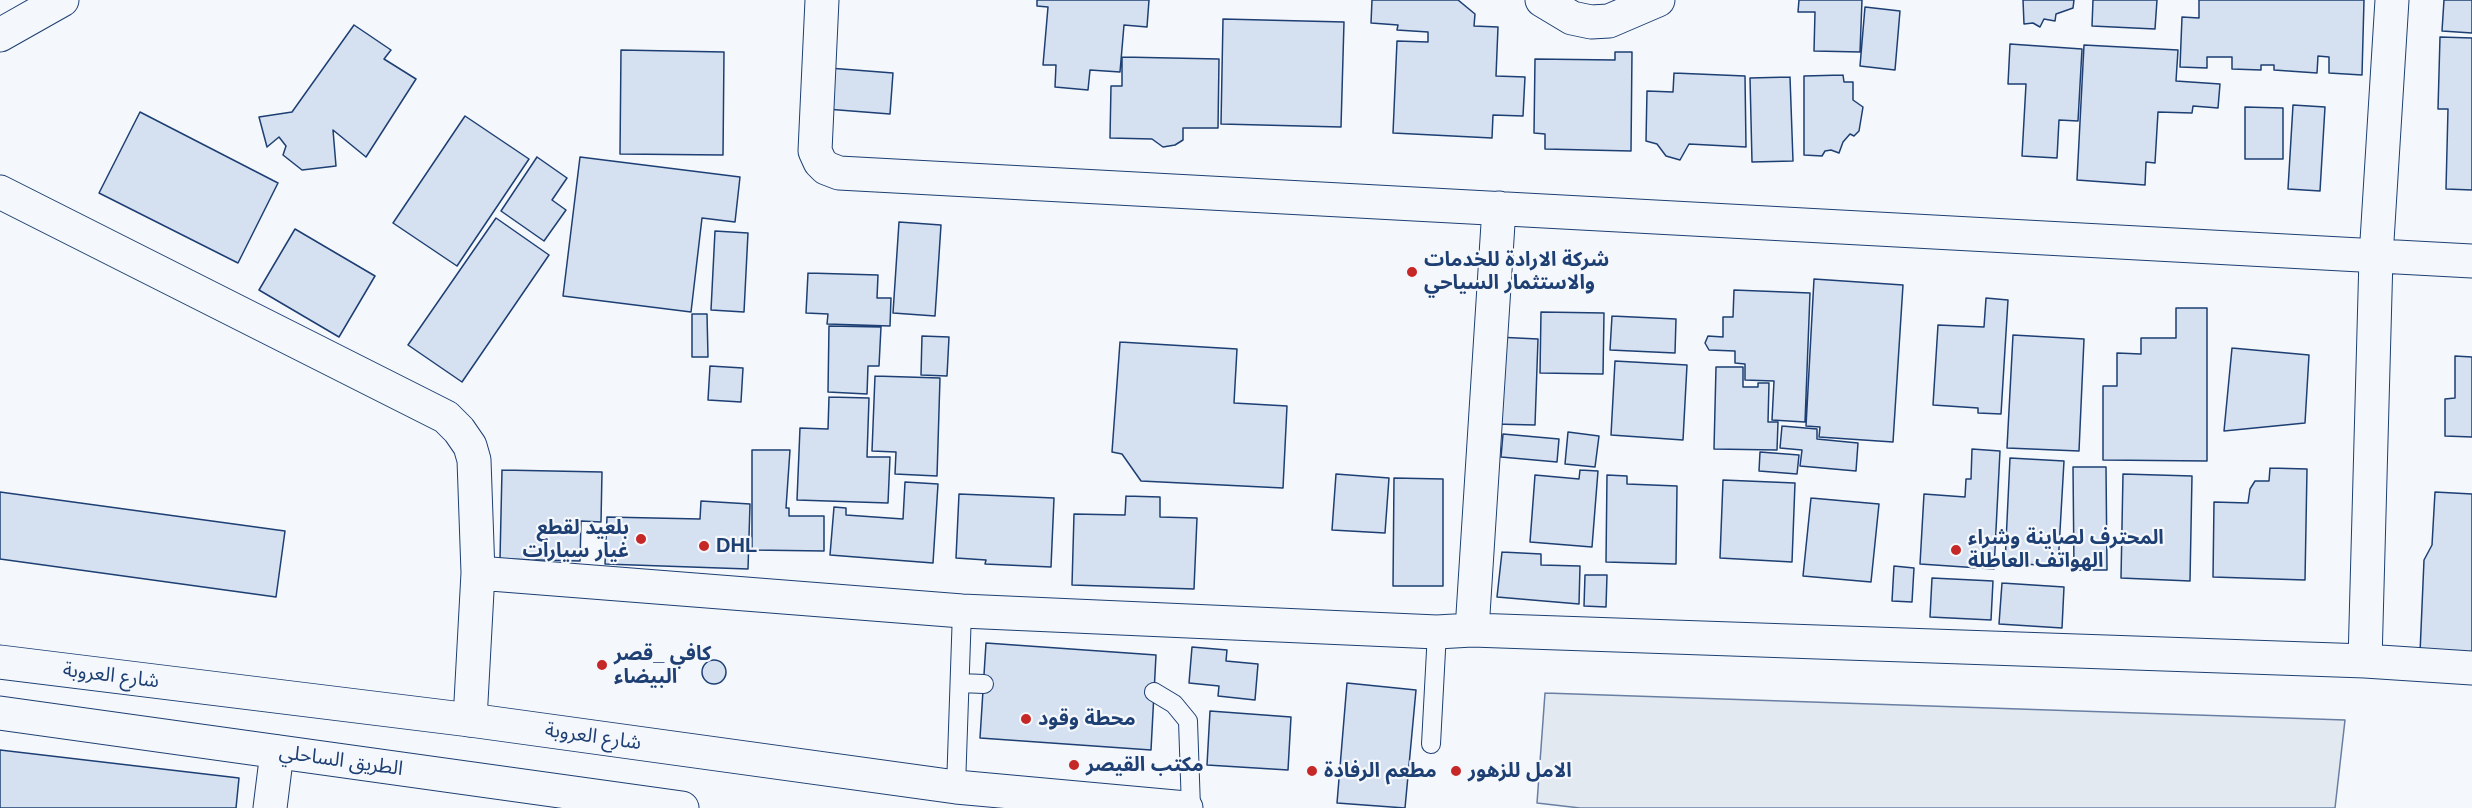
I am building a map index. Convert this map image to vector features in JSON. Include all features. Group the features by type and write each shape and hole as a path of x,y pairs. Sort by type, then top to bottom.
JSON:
{"main road":[{"path":"0,35 62,0"},
{"path":"822,0 815,151 826,168 839,172 2472,261"},
{"path":"1542,0 1572,18 1591,22 1610,21 1658,0"},
{"path":"2365,661 2376,257 2392,0"},
{"path":"0,192 446,417 459,430 470,446 474,460 478,573 470,720"},
{"path":"1472,630 1499,208"},
{"path":"478,573 962,611 1437,632 1472,630 2365,661 2472,668"},
{"name":"شارع العروبة","path":"0,662 470,720 956,797 1188,808"},
{"name":"الطريق الساحلي","path":"0,713 682,808"},
{"path":"270,808 277,752"}],"lane":[{"path":"956,797 962,611"},
{"path":"1431,744 1437,632"},
{"path":"960,683 984,684"},
{"path":"1154,692 1174,704 1188,721 1188,808"}],"shaded area":[{"path":"1545,693 2345,720 2335,808 1580,808 1537,803"}],"building":[{"path":"1037,0 1149,0 1147,27 1124,25 1120,72 1090,70 1088,90 1055,87 1056,65 1043,65 1048,7 1037,6"},
{"path":"1372,0 1458,0 1475,14 1474,26 1498,27 1496,76 1525,77 1523,116 1493,115 1492,138 1393,133 1397,41 1428,42 1428,32 1397,30 1398,25 1371,23"},
{"path":"1799,0 1862,0 1860,52 1814,51 1815,12 1798,12"},
{"path":"2023,0 2074,0 2073,8 2056,14 2055,21 2044,19 2040,27 2033,23 2024,24"},
{"path":"2093,0 2157,0 2155,29 2092,26"},
{"path":"2199,0 2364,0 2362,75 2329,73 2329,57 2318,56 2317,73 2274,70 2274,65 2261,65 2261,70 2232,69 2232,57 2207,57 2207,68 2180,67 2182,17 2199,18"},
{"path":"2444,0 2472,0 2472,33 2442,31"},
{"path":"1865,7 1900,11 1895,70 1860,66"},
{"path":"1223,19 1344,22 1341,127 1221,124"},
{"path":"354,25 391,50 384,59 416,79 366,157 333,130 336,166 302,170 283,155 286,146 279,137 267,147 259,117 292,112"},
{"path":"2440,37 2472,38 2472,190 2446,189 2448,109 2438,109"},
{"path":"2010,44 2082,49 2078,121 2059,120 2057,158 2022,156 2026,84 2008,84"},
{"path":"2084,45 2178,50 2176,81 2220,84 2218,108 2193,106 2192,113 2158,112 2155,163 2146,162 2145,185 2077,180"},
{"path":"621,50 724,52 723,155 620,154"},
{"path":"1615,52 1632,52 1631,151 1545,149 1545,134 1534,133 1535,59 1615,60"},
{"path":"1122,57 1219,59 1218,128 1183,128 1183,140 1175,145 1163,147 1152,139 1110,138 1111,86 1122,86"},
{"path":"829,68 893,73 890,114 826,109"},
{"path":"1674,73 1745,76 1746,147 1689,144 1680,160 1666,156 1657,144 1646,141 1647,91 1673,92"},
{"path":"1843,75 1844,82 1853,82 1853,100 1863,107 1859,131 1854,136 1850,134 1843,142 1839,153 1831,150 1825,151 1822,156 1804,155 1804,76"},
{"path":"1790,77 1793,161 1752,162 1750,78"},
{"path":"2293,105 2325,107 2320,191 2288,189"},
{"path":"2245,107 2283,108 2283,159 2245,159"},
{"path":"140,112 278,183 238,263 99,193"},
{"path":"465,116 529,159 457,266 393,223"},
{"path":"537,157 567,178 552,200 566,210 544,241 501,211"},
{"path":"580,157 740,177 735,222 702,218 691,312 563,296"},
{"path":"496,218 549,255 462,382 408,345"},
{"path":"899,222 941,225 935,316 893,313"},
{"path":"295,229 375,276 339,337 259,290"},
{"path":"715,231 748,233 744,312 711,310"},
{"path":"808,273 878,275 877,298 891,298 890,326 827,324 828,314 806,313"},
{"path":"1814,279 1903,285 1893,442 1819,437 1820,427 1806,426"},
{"path":"1734,290 1810,293 1805,422 1772,420 1774,381 1745,380 1745,364 1735,363 1735,351 1709,350 1705,343 1708,336 1723,337 1723,317 1733,317"},
{"path":"1986,298 2008,300 2001,414 1978,413 1978,408 1933,405 1938,325 1984,327"},
{"path":"2176,308 2207,308 2207,461 2103,460 2103,386 2117,386 2117,353 2141,354 2141,338 2176,338"},
{"path":"1541,312 1604,313 1603,374 1540,373"},
{"path":"692,314 707,314 708,357 692,357"},
{"path":"1612,316 1676,319 1675,353 1610,350"},
{"path":"829,326 881,327 879,366 868,366 867,394 828,392"},
{"path":"2013,335 2084,339 2079,451 2007,448"},
{"path":"922,336 949,337 947,376 921,375"},
{"path":"1497,337 1538,339 1535,425 1494,424"},
{"path":"1120,342 1237,349 1234,403 1287,406 1283,488 1141,481 1122,454 1112,452"},
{"path":"2232,348 2309,355 2305,423 2224,431"},
{"path":"2455,356 2472,357 2472,437 2445,436 2445,399 2455,398"},
{"path":"1615,361 1687,365 1683,440 1611,435"},
{"path":"710,366 743,368 741,402 708,400"},
{"path":"1716,367 1743,367 1743,387 1758,387 1758,383 1769,383 1768,422 1778,422 1777,450 1714,449"},
{"path":"875,376 940,378 937,476 895,474 896,452 872,451"},
{"path":"829,397 869,398 867,457 890,457 888,503 797,500 800,428 828,429"},
{"path":"1782,426 1817,429 1817,439 1858,443 1856,471 1800,466 1802,450 1780,448"},
{"path":"1568,432 1599,436 1595,467 1565,464"},
{"path":"1503,434 1559,439 1557,462 1501,457"},
{"path":"1972,449 2000,451 1994,569 1920,564 1924,494 1965,497 1966,479 1971,479"},
{"path":"752,450 790,450 786,508 789,508 789,516 824,516 824,551 752,550"},
{"path":"1760,452 1799,455 1797,474 1759,471"},
{"path":"2010,458 2064,461 2058,566 2005,563"},
{"path":"2073,467 2106,467 2107,570 2074,570"},
{"path":"2270,468 2307,469 2305,580 2213,577 2214,502 2248,503 2250,489 2255,481 2269,481"},
{"path":"502,470 602,472 601,522 581,521 580,561 500,559"},
{"path":"1580,470 1598,471 1592,547 1530,542 1535,475 1579,479"},
{"path":"1336,474 1389,478 1385,533 1332,530"},
{"path":"2123,474 2192,476 2190,581 2121,578"},
{"path":"1607,475 1627,476 1627,484 1677,486 1676,564 1606,562"},
{"path":"1394,478 1443,479 1443,586 1393,586"},
{"path":"1723,480 1795,483 1792,562 1720,558"},
{"path":"905,482 938,484 933,563 830,555 834,507 846,508 846,515 903,519"},
{"path":"0,492 285,531 276,597 0,559"},
{"path":"2435,492 2472,494 2472,655 2420,653 2424,560 2432,545"},
{"path":"959,494 1054,498 1051,567 985,564 986,560 956,558"},
{"path":"1126,496 1160,497 1160,517 1197,518 1194,589 1072,585 1074,514 1125,515"},
{"path":"1811,498 1879,504 1871,582 1803,576"},
{"path":"701,501 750,504 748,569 605,564 607,517 700,519"},
{"path":"1502,552 1541,554 1541,565 1580,566 1579,604 1497,597"},
{"path":"1894,566 1914,568 1912,602 1892,601"},
{"path":"1585,575 1607,575 1606,607 1584,606"},
{"path":"1932,578 1993,581 1991,620 1930,617"},
{"path":"2002,583 2064,587 2062,628 1999,624"},
{"path":"986,643 1156,655 1151,750 980,738"},
{"path":"1192,647 1227,650 1226,661 1258,664 1255,700 1218,696 1219,686 1189,683"},
{"path":"714,660 723,663 726,672 723,681 714,684 705,681 702,672 705,663"},
{"path":"1347,683 1416,690 1405,808 1337,803"},
{"path":"1210,711 1291,717 1288,770 1207,765"},
{"path":"0,750 239,778 236,808 0,808"}],"place":[{"name":"شركة الارادة للخدمات والاستثمار السياحي","path":"1412,272"},
{"name":"بلعيد لقطع غيار سيارات","path":"641,539"},
{"name":"DHL","path":"704,546"},
{"name":"المحترف لصاينة وشراء الهواتف العاطلة","path":"1956,550"},
{"name":"كافي _قصر البيضاء","path":"602,665"},
{"name":"محطة وقود","path":"1026,719"},
{"name":"مكتب القيصر","path":"1074,765"},
{"name":"مطعم الرفادة","path":"1312,771"},
{"name":"الامل للزهور","path":"1456,771"}]}
